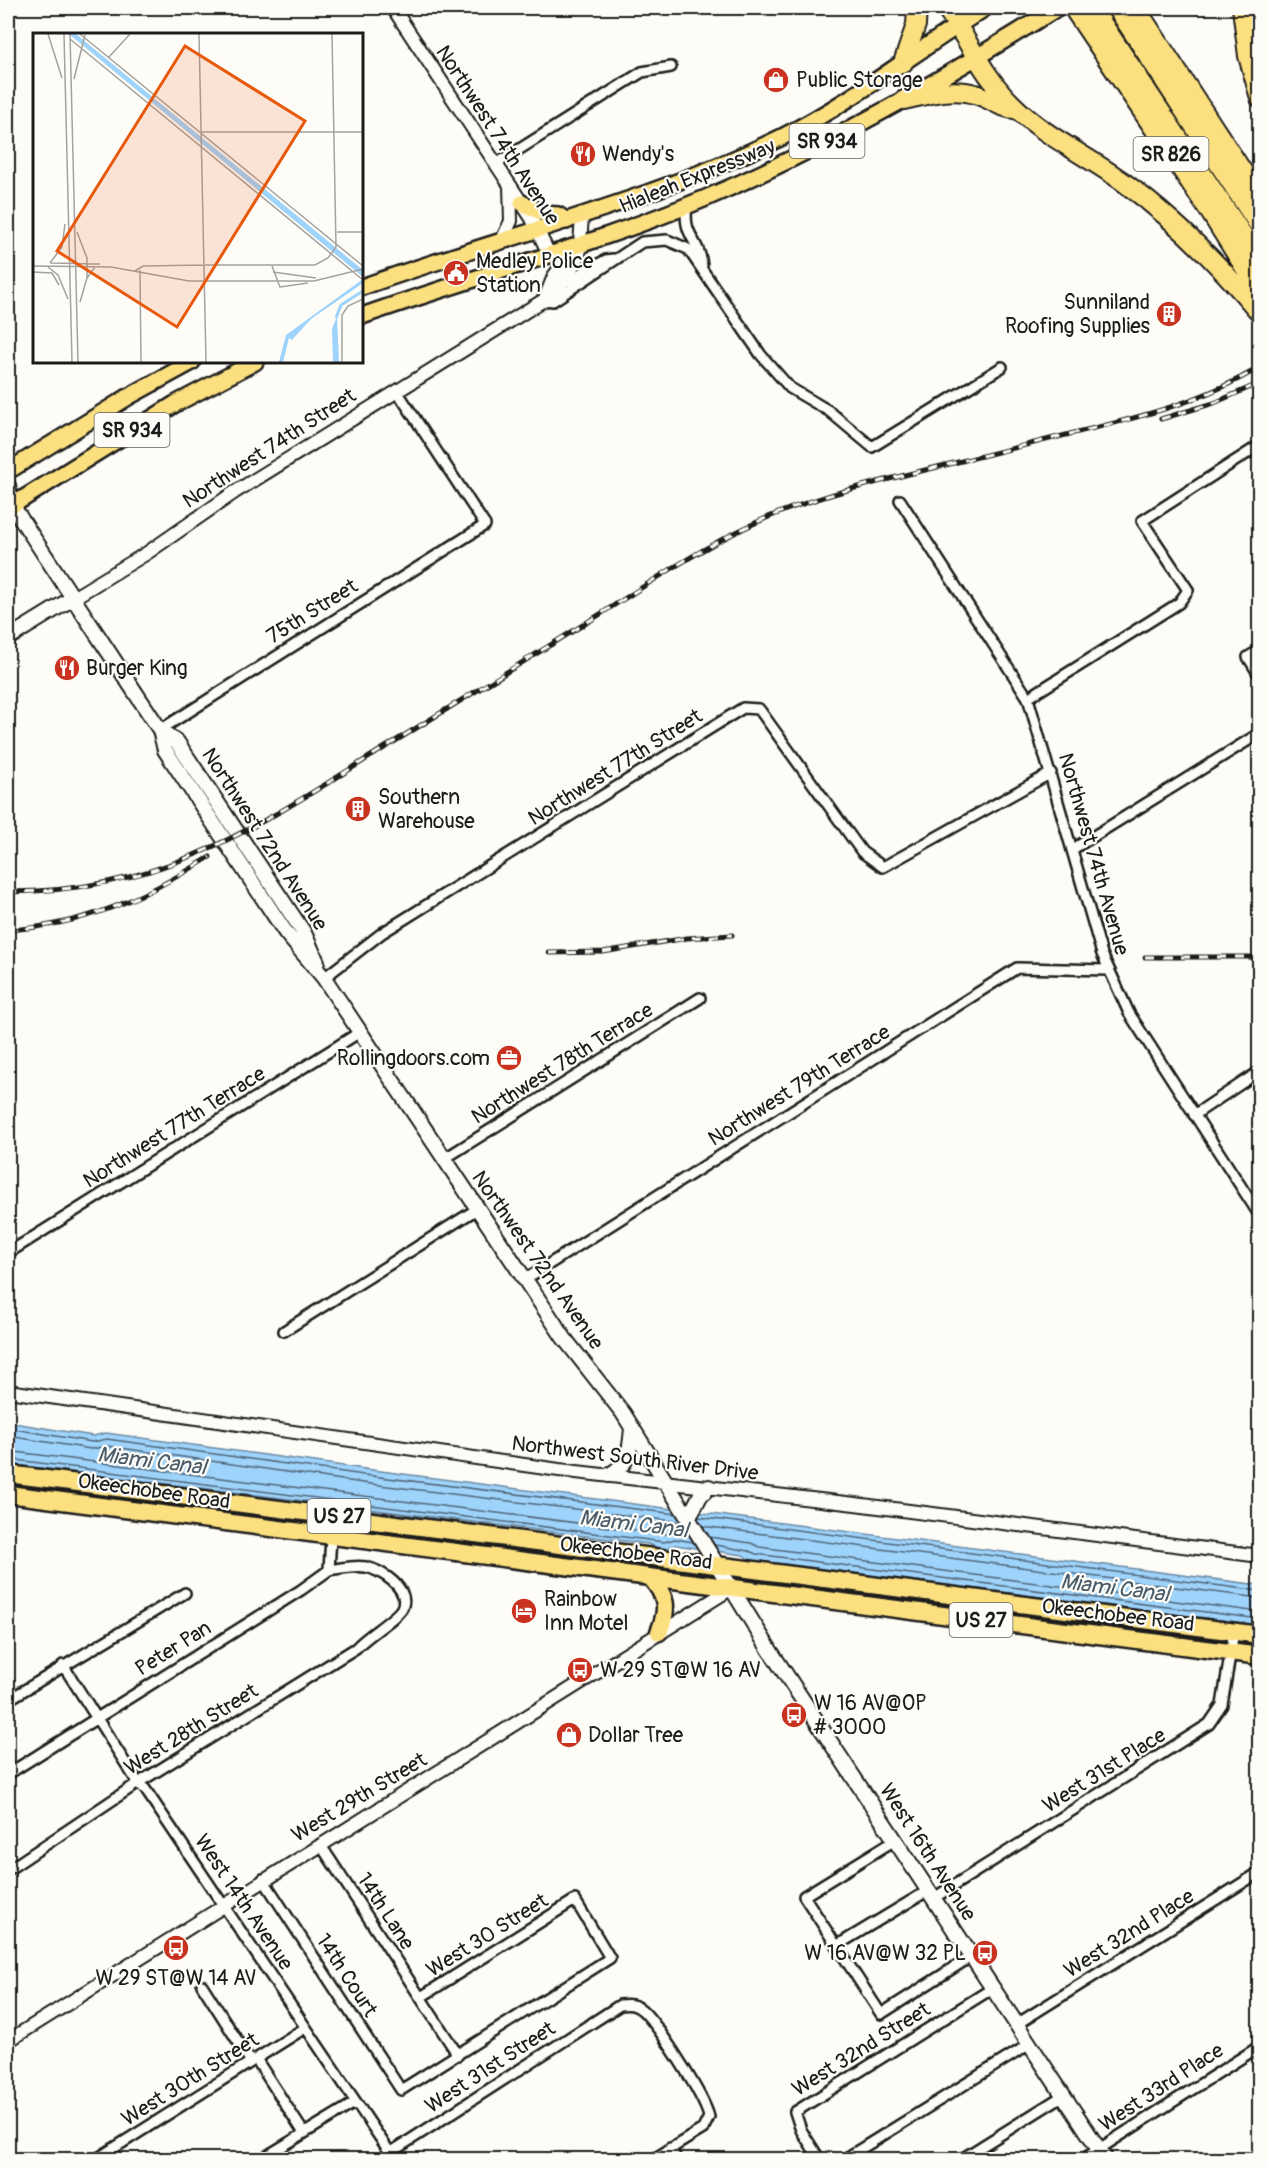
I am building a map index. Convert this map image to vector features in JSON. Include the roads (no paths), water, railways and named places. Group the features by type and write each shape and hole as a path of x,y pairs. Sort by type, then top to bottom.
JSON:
{"highway":[{"path":"903,63 916,25 917,8"},
{"path":"946,8 994,84 1018,110 1154,204 1222,268 1260,313"},
{"path":"1117,8 1260,227"},
{"name":"SR 826","path":"1136,8 1260,198"},
{"path":"1242,8 1248,56 1260,98"},
{"path":"1084,11 1260,261"},
{"name":"SR 826","path":"1084,11 1260,292"},
{"path":"904,100 944,92 963,91 986,98 1002,108 1018,110"},
{"name":"Okeechobee Road","path":"8,1473 714,1559 1260,1635"},
{"name":"Okeechobee Road","path":"8,1494 1260,1656"},
{"path":"650,1577 667,1604 666,1616 659,1632"}],"main road":[{"name":"Hialeah Expressway","path":"363,287 502,240 575,219 677,183 773,141 828,112 985,8"},
{"name":"Hialeah Expressway","path":"363,316 687,206 796,157 904,100 1057,8"},
{"path":"522,203 545,214 575,219"},
{"name":"SR 934","path":"8,471 128,396 190,363"},
{"name":"SR 934","path":"9,505 176,404 253,363"},
{"name":"Northwest 72nd Avenue","path":"8,485 9,505 160,730 177,742 213,795 303,933 324,978 524,1280 564,1338 632,1428 714,1559"},
{"name":"Northwest 74th Street","path":"8,638 73,598"},
{"path":"609,1475 621,1468 629,1458 632,1428"},
{"path":"688,1520 704,1492"},
{"name":"West 16th Avenue","path":"714,1559 895,1840 1103,2154"}],"street":[{"name":"Northwest 74th Avenue","path":"393,8 522,203 538,229 549,254"},
{"path":"496,164 642,72 671,67"},
{"path":"502,240 511,221 510,185"},
{"path":"687,206 686,228 701,253 702,268 771,367 790,388 829,411 872,447 1002,367"},
{"name":"Northwest 74th Avenue","path":"546,296 560,285 579,256 575,219"},
{"name":"Northwest 74th Street","path":"560,285 647,241 667,240 688,249 702,268"},
{"name":"Northwest 74th Avenue","path":"546,296 554,276 579,244"},
{"name":"Northwest 74th Street","path":"73,598 546,296 553,301 608,266 613,259"},
{"name":"75th Street","path":"160,730 485,525 397,391"},
{"path":"1028,699 1179,603 1188,590 1142,521 1260,445"},
{"name":"Northwest 74th Avenue","path":"900,500 1028,699 1108,970 1129,1013 1260,1216"},
{"path":"1260,650 1248,657 1260,676"},
{"name":"Northwest 77th Street","path":"324,978 382,933 743,708 759,709 862,852 883,867 1051,773"},
{"path":"1073,849 1260,733"},
{"name":"Northwest 79th Terrace","path":"524,1280 1017,968 1108,970"},
{"name":"Northwest 78th Terrace","path":"444,1159 700,998"},
{"name":"Northwest 77th Terrace","path":"8,1253 360,1032"},
{"path":"1194,1115 1260,1071"},
{"path":"284,1330 477,1209"},
{"name":"Northwest South River Drive","path":"8,1391 212,1422 664,1482 704,1492 1260,1556"},
{"path":"329,1570 331,1537"},
{"name":"West 28th Street","path":"8,1870 138,1783 356,1648 369,1634 400,1610 404,1601 392,1581 366,1567 329,1570"},
{"name":"Peter Pan","path":"8,1774 301,1590 329,1570"},
{"name":"West 29th Street","path":"8,2041 262,1879 732,1588"},
{"path":"8,1700 185,1593"},
{"name":"West 31st Place","path":"836,1946 931,1894 1209,1724 1222,1705 1233,1631"},
{"name":"West 14th Avenue","path":"63,1665 138,1783 145,1789 225,1904 305,2028 393,2156"},
{"path":"895,1840 804,1896 880,2014 972,1956"},
{"name":"14th Lane","path":"320,1844 458,2055"},
{"name":"West 32nd Place","path":"1017,2025 1260,1872"},
{"name":"14th Court","path":"262,1879 401,2090 458,2055"},
{"name":"West 30 Street","path":"421,1997 574,1900 610,1958 458,2055"},
{"path":"202,1985 304,2133"},
{"name":"West 32nd Street","path":"820,2160 801,2130 795,2112 993,1988"},
{"name":"West 31st Street","path":"379,2160 393,2156 620,2005 632,2004 642,2010 705,2102 709,2117 702,2129 670,2148"},
{"name":"West 30th Street","path":"95,2160 305,2028"},
{"path":"843,2160 1030,2044"},
{"name":"West 33rd Place","path":"1082,2160 1103,2154 1260,2046"},
{"path":"960,2160 1064,2095"},
{"path":"260,2160 356,2102"},
{"path":"652,2160 670,2148 677,2160"}],"water":[{"name":"Miami Canal","path":"8,1422 93,1436 106,1433 365,1469 1259,1585 1259,1625 750,1560 743,1555 675,1545 663,1550 648,1544 8,1464"}],"railway":[{"path":"8,892 63,889 113,881 159,868 245,831 330,781 694,555 773,515 855,488 1149,414 1194,399 1260,367"},
{"path":"1161,419 1214,403 1260,383"},
{"path":"8,930 63,922 114,907 162,885 210,857"},
{"path":"549,953 603,952 687,938 732,935"},
{"path":"1145,957 1260,957"}],"place":[{"name":"Public Storage","path":"776,80"},
{"name":"Wendy's","path":"583,154"},
{"name":"Medley Police Station","path":"456,273"},
{"name":"Sunniland Roofing Supplies","path":"1169,314"},
{"name":"Burger King","path":"67,668"},
{"name":"Southern Warehouse","path":"358,809"},
{"name":"Rollingdoors.com","path":"509,1058"},
{"name":"Rainbow Inn Motel","path":"524,1611"},
{"name":"W 29 ST@W 16 AV","path":"580,1670"},
{"name":"W 16 AV@OP # 3000","path":"794,1715"},
{"name":"Dollar Tree","path":"569,1735"},
{"name":"W 29 ST@W 14 AV","path":"176,1948"},
{"name":"W 16 AV@W 32 PL","path":"985,1953"}]}
